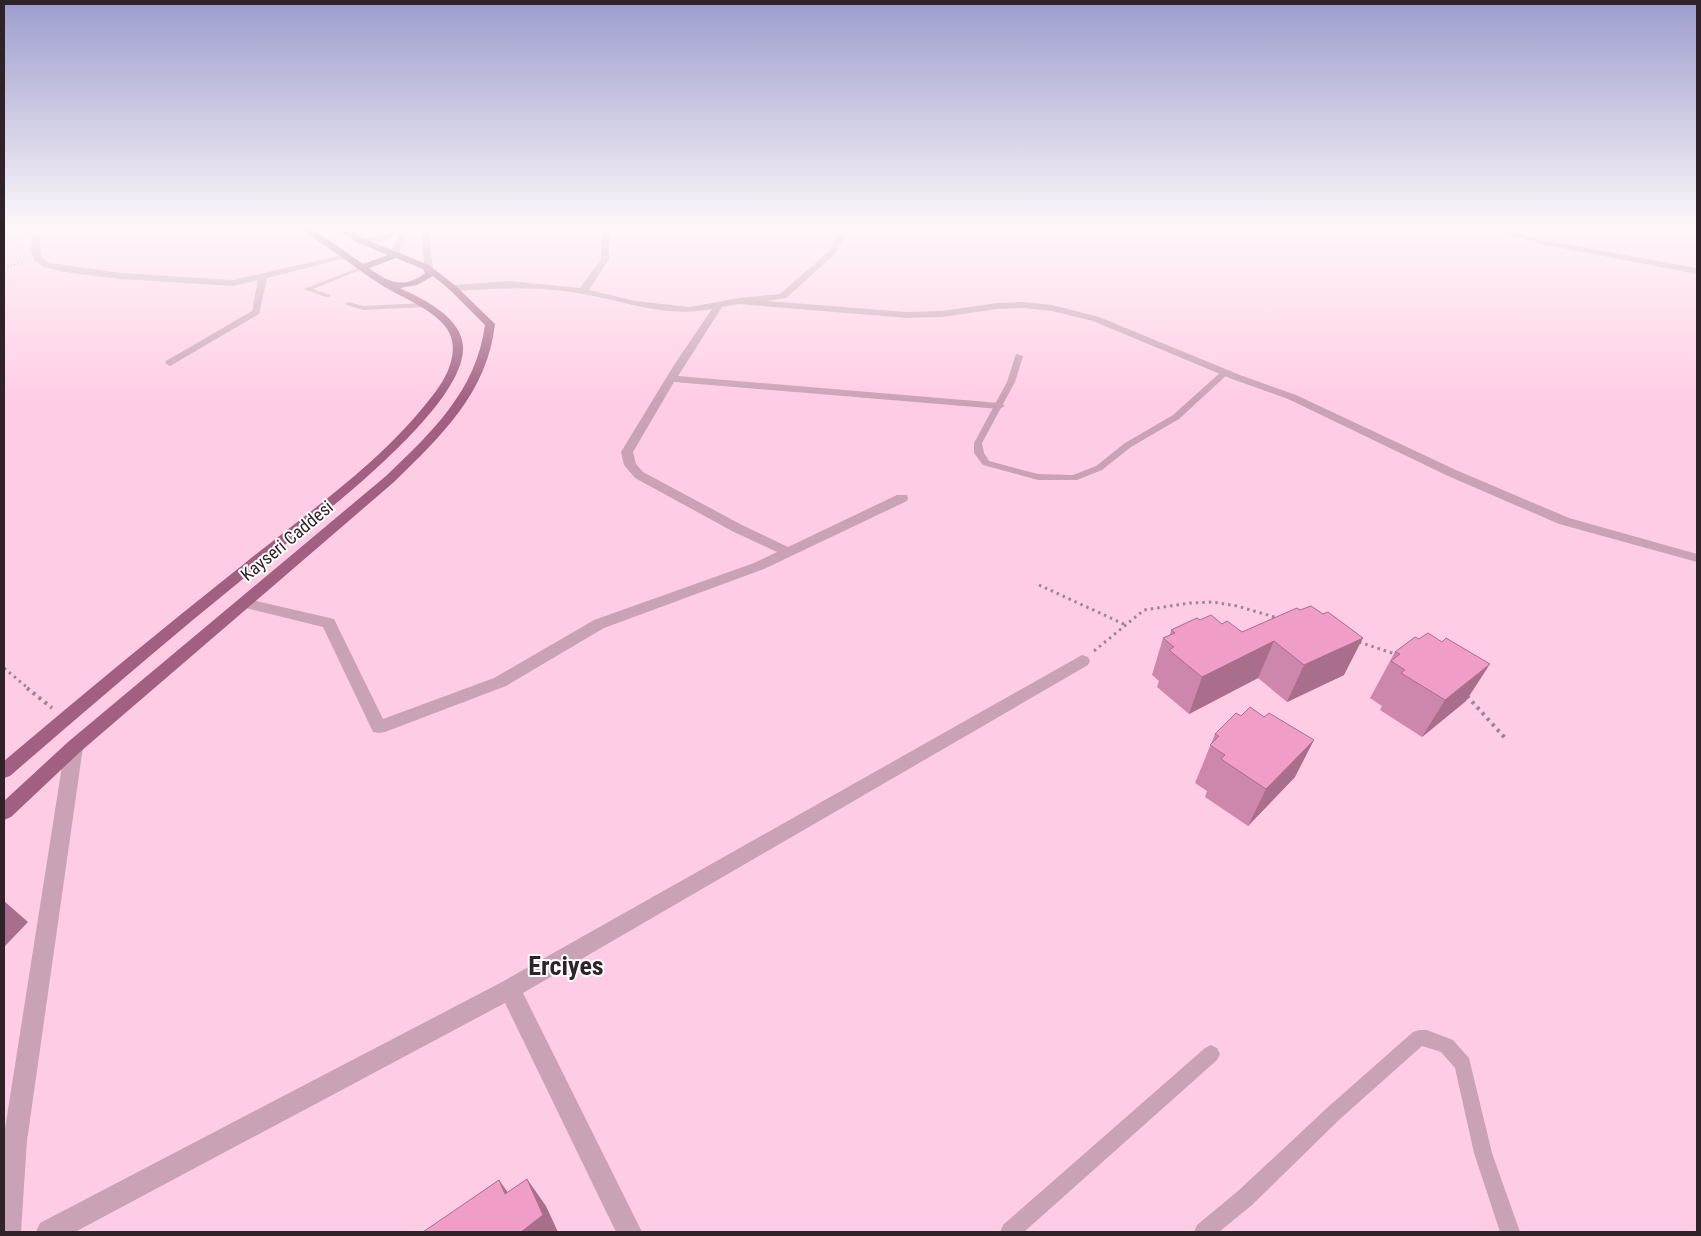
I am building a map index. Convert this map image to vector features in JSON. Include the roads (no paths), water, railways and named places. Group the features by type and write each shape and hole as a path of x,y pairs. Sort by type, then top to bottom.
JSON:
{"main road":[{"name":"Kayseri Caddesi","path":"4,771 164,635 365,472 419,418 455,368 458,344 449,323 424,304 387,285"},
{"name":"Kayseri Caddesi","path":"4,812 74,747 390,479 426,444 456,408 478,373 490,342 490,324 449,285"}],"street":[{"path":"170,363 256,312 261,285"},
{"path":"453,288 500,285"},
{"path":"517,285 583,291 635,304 690,310 739,301 783,296 795,285"},
{"path":"583,291 587,285"},
{"path":"739,301 907,315 942,314 998,306 1023,305 1052,308 1096,319 1225,373 1292,397 1452,473 1564,521 1697,558"},
{"path":"719,305 671,379 628,452 630,465 640,474 664,488 737,528 788,552"},
{"path":"671,379 998,406"},
{"path":"243,603 329,623 379,727 500,682 599,624 759,566 902,498"},
{"path":"49,1232 510,989 1082,660"},
{"path":"8,1232 9,1148 74,747"},
{"path":"510,989 629,1232"}],"lane":[{"path":"318,285 307,289 328,296"},
{"path":"349,304 363,308 424,304"},
{"path":"1019,356 1010,382 978,443 979,453 986,463 1038,477 1074,478 1099,468 1128,446 1176,417 1225,373"},
{"path":"1204,1232 1245,1198 1334,1113 1418,1038 1427,1038 1447,1046 1463,1064 1483,1152 1510,1232"},
{"path":"1010,1232 1211,1054"}],"district":[{"name":"Erciyes","path":"566,966"}]}
